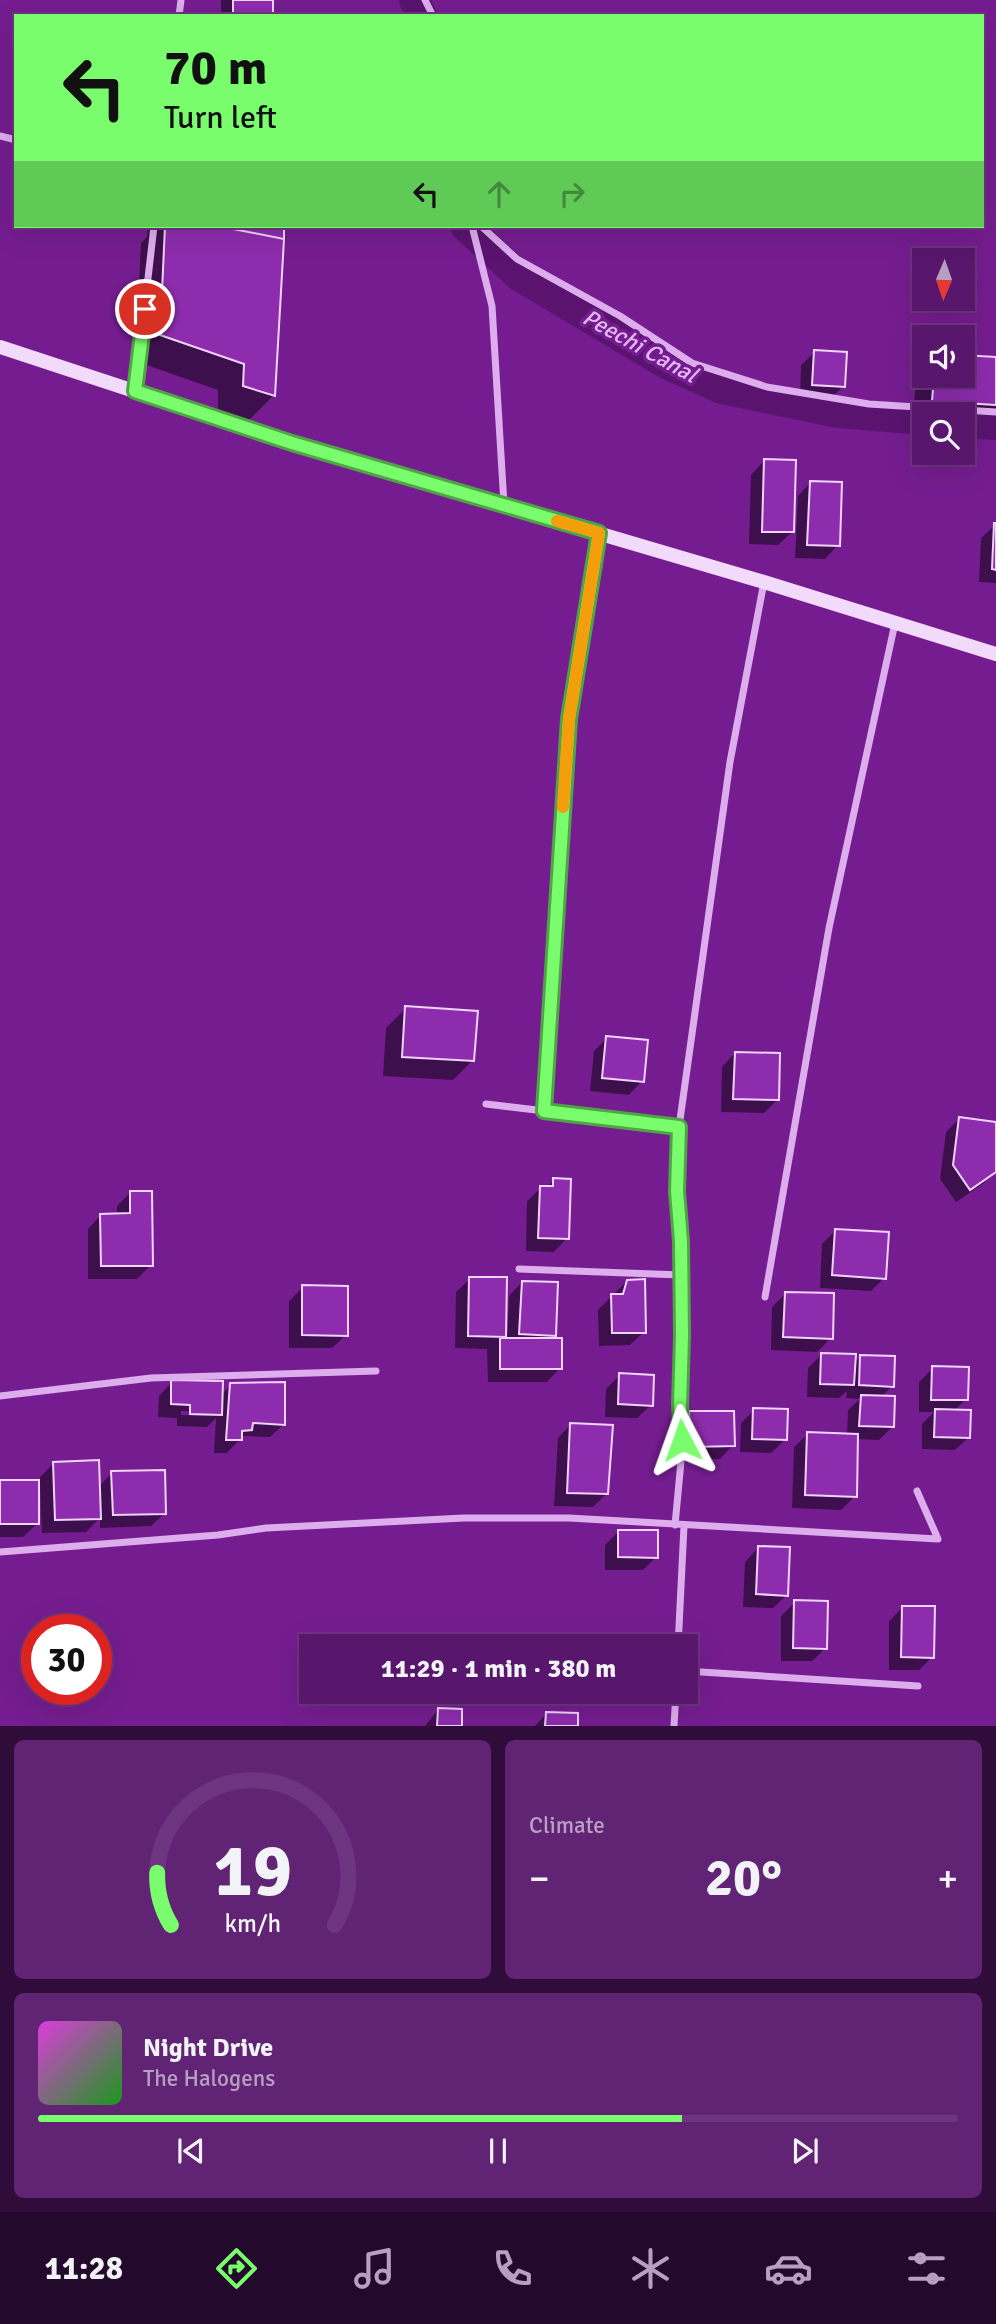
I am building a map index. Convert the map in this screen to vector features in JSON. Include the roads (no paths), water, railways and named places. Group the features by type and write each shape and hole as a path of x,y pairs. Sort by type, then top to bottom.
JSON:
{"main road":[{"path":"0,347 292,443 764,582 996,654"}],"street":[{"path":"135,391 155,228"},
{"path":"472,228 492,306 504,506"},
{"path":"483,228 517,259 620,316 692,363 767,387 869,404 996,412"},
{"path":"544,1111 569,719 599,533"},
{"path":"678,1634 682,1440 681,1275 677,1191 679,1127 730,762 764,582"},
{"path":"765,1297 829,928 895,623"},
{"path":"486,1104 679,1127"},
{"path":"519,1269 681,1275"},
{"path":"0,1395 151,1378 376,1371"},
{"path":"0,1552 218,1535 266,1528 464,1518 569,1518 938,1539 917,1491"},
{"path":"698,1672 918,1686"},
{"path":"674,1726 675,1704"}],"waterway":[{"name":"Peechi Canal","path":"414,0 421,14"},
{"name":"Peechi Canal","path":"467,228 519,276 668,365 722,389 838,413 912,419"},
{"name":"Peechi Canal","path":"975,424 996,425"}]}
